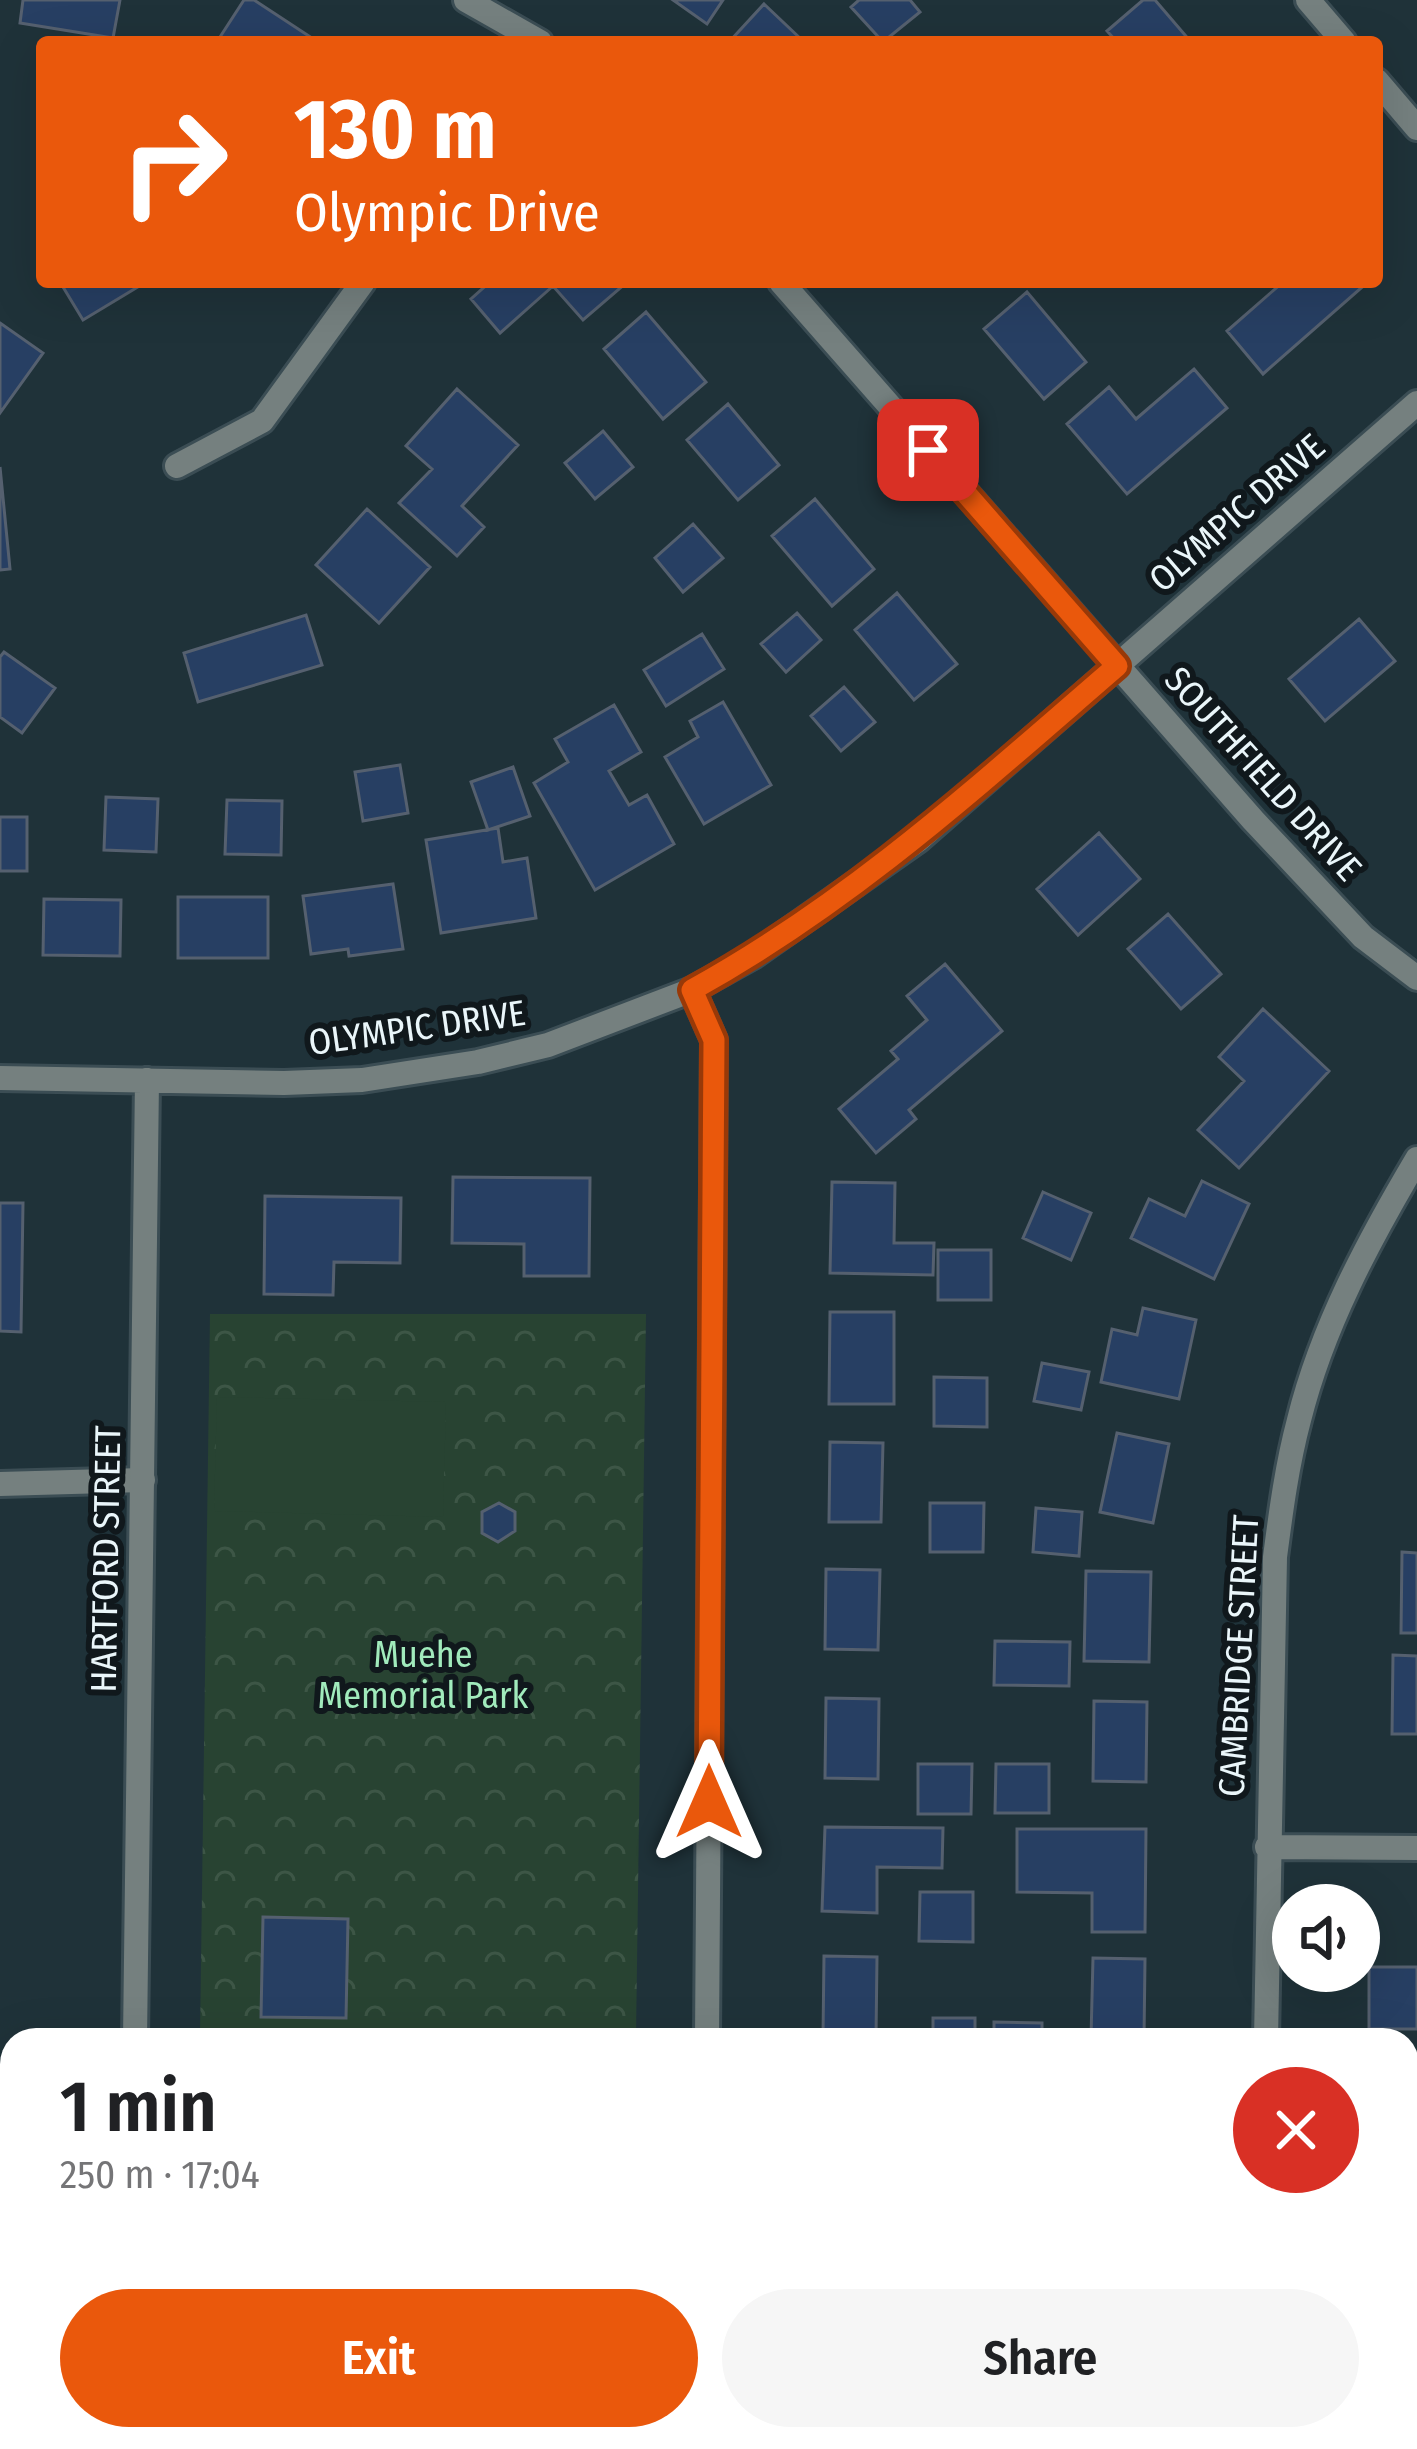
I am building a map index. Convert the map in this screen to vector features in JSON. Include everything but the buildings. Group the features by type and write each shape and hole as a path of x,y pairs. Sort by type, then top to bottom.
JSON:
{"street":[{"path":"466,0 529,36"},
{"path":"1308,0 1339,36"},
{"path":"1383,88 1417,128"},
{"path":"177,466 262,421 359,288"},
{"name":"SOUTHFIELD DRIVE","path":"786,288 1117,666 1363,937 1417,978"},
{"name":"OLYMPIC DRIVE","path":"0,1078 284,1083 417,1072 548,1045 692,990 753,956 917,840 1417,403"},
{"path":"692,990 714,1040 707,2028"},
{"name":"HARTFORD STREET","path":"135,2028 147,1080"},
{"name":"CAMBRIDGE STREET","path":"1266,2028 1275,1557 1286,1477 1300,1414 1347,1288 1417,1159"},
{"path":"0,1484 143,1480"},
{"path":"1268,1847 1417,1848"}],"green space":[{"name":"Muehe Memorial Park","path":"210,1314 646,1314 636,2028 200,2028"},
{"path":"217,1397 446,1402 443,1517 214,1511"}],"route":[{"path":"709,1802 714,1040 692,990 753,956 917,840 1117,666 928,450"}]}
